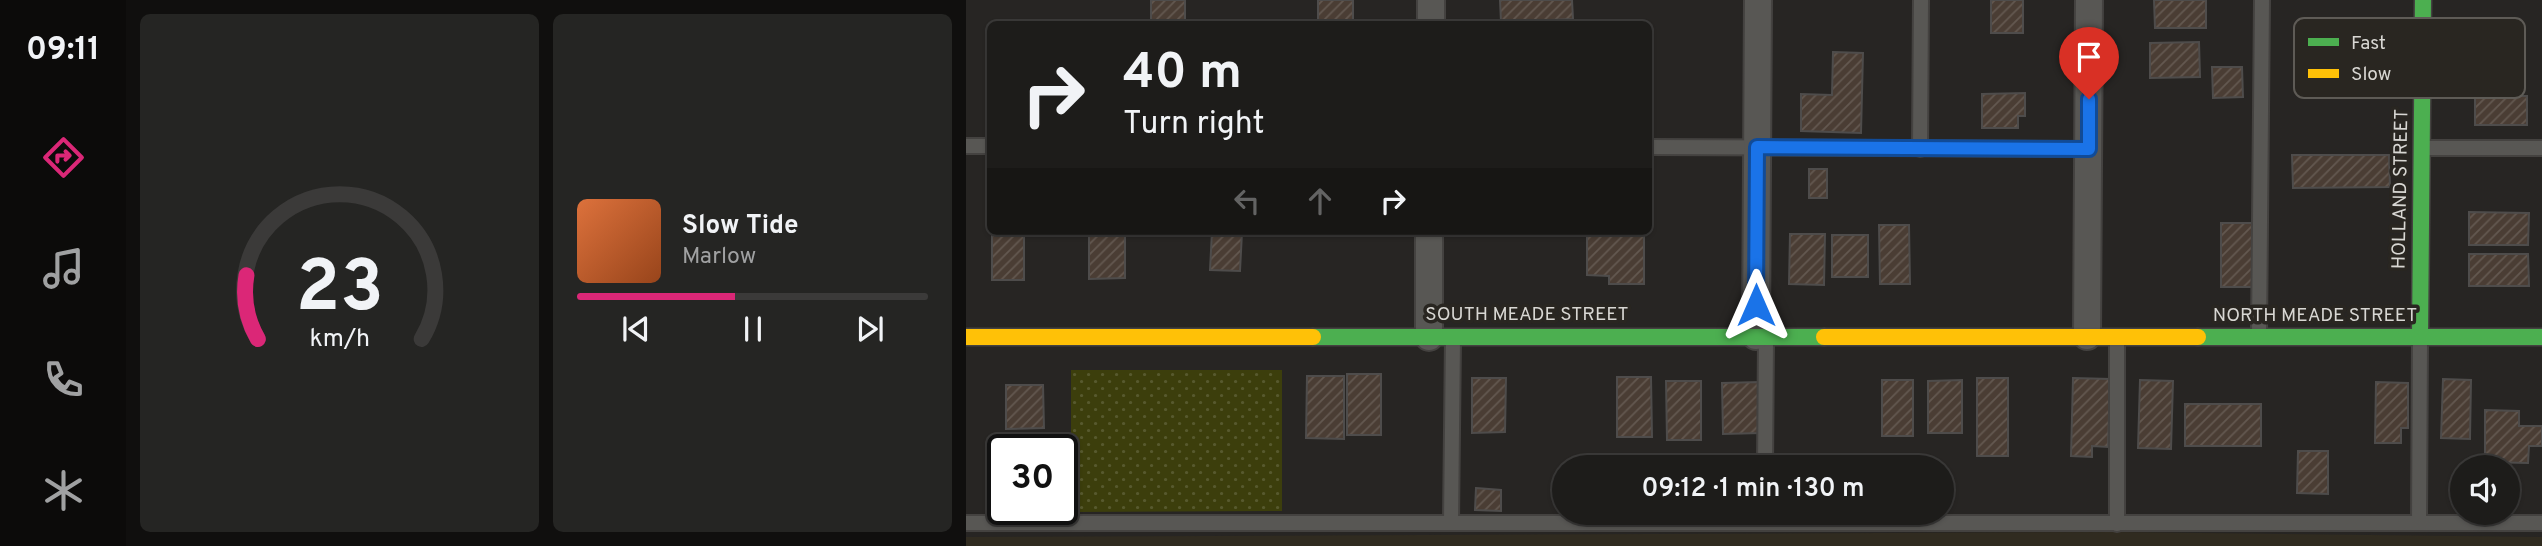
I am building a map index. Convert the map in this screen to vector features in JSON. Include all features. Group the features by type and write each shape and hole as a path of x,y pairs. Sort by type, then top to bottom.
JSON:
{"street":[{"path":"1431,0 1431,21"},
{"path":"1758,0 1757,147 1761,336"},
{"path":"2088,336 2089,0"},
{"name":"HOLLAND STREET","path":"2423,0 2423,18"},
{"name":"HOLLAND STREET","path":"2420,337 2422,98"},
{"path":"1429,235 1441,337"},
{"name":"NORTH MEADE STREET","path":"2088,336 2542,337"},
{"name":"SOUTH MEADE STREET","path":"966,337 2088,336"}],"lane":[{"path":"1920,149 1921,0"},
{"path":"2259,337 2262,0"},
{"path":"966,146 987,146"},
{"path":"1652,147 2089,149"},
{"path":"2422,148 2542,148"},
{"path":"1761,336 1765,455"},
{"path":"2117,336 2117,524"},
{"path":"1441,337 1451,522"},
{"path":"2420,337 2420,523"},
{"path":"966,523 1552,521"},
{"path":"1954,522 2542,523"}],"shaded area":[{"path":"1071,370 1282,370 1282,511 1078,512 1078,434 1071,434"},
{"path":"2115,532 2542,537 2542,546 966,546 966,537"}],"building":[{"path":"1151,0 1185,0 1185,21 1151,21"},
{"path":"1318,0 1353,0 1353,21 1318,21"},
{"path":"1500,0 1572,0 1573,19 1501,21"},
{"path":"1991,0 2023,0 2023,33 1991,33"},
{"path":"2154,0 2206,0 2206,28 2155,28"},
{"path":"2199,42 2200,77 2150,78 2150,43"},
{"path":"1833,52 1863,53 1861,133 1801,131 1801,94 1832,95"},
{"path":"2212,67 2242,67 2243,97 2213,98"},
{"path":"2025,93 2025,116 2018,116 2018,128 1982,128 1982,94"},
{"path":"2527,96 2527,125 2475,125 2475,98"},
{"path":"2292,155 2389,155 2390,187 2293,188"},
{"path":"1809,169 1827,169 1827,198 1809,198"},
{"path":"2469,212 2529,213 2528,245 2469,245"},
{"path":"2221,223 2254,223 2255,287 2221,287"},
{"path":"1879,225 1909,225 1910,284 1880,284"},
{"path":"1790,234 1825,234 1824,285 1789,284"},
{"path":"992,235 1024,235 1024,280 992,280"},
{"path":"1089,235 1125,235 1125,278 1089,279"},
{"path":"1212,235 1242,235 1240,271 1210,270"},
{"path":"1587,235 1644,235 1644,284 1609,284 1609,276 1587,275"},
{"path":"1832,235 1868,235 1868,277 1832,277"},
{"path":"2469,254 2528,254 2529,286 2469,286"},
{"path":"1347,374 1381,374 1381,435 1347,435"},
{"path":"1307,376 1344,376 1344,439 1306,438"},
{"path":"1617,377 1651,377 1652,437 1617,437"},
{"path":"1472,378 1506,378 1505,432 1472,433"},
{"path":"1977,378 2008,378 2008,456 1977,456"},
{"path":"2073,378 2110,379 2108,447 2092,446 2092,457 2071,456"},
{"path":"2443,379 2471,380 2470,439 2441,438"},
{"path":"1882,380 1913,380 1913,436 1882,436"},
{"path":"1962,380 1962,433 1928,433 1928,381"},
{"path":"2140,380 2173,381 2171,449 2138,448"},
{"path":"1666,381 1701,381 1701,440 1667,440"},
{"path":"1760,382 1761,433 1723,434 1722,383"},
{"path":"2376,382 2408,383 2408,428 2401,428 2401,443 2375,443"},
{"path":"1006,385 1043,385 1044,428 1006,429"},
{"path":"2185,404 2261,404 2261,446 2185,446"},
{"path":"2485,410 2519,411 2519,426 2542,426 2542,446 2529,446 2528,463 2520,463 2520,455 2485,455"},
{"path":"2298,451 2328,451 2328,494 2297,493"},
{"path":"1476,488 1501,490 1501,511 1475,510"}],"traffic: fast":[{"path":"2423,0 2423,18"},
{"path":"2420,337 2422,98"},
{"path":"1313,337 1824,337"},
{"path":"2198,337 2542,337"}],"traffic: slow":[{"path":"966,337 1313,337"},
{"path":"1824,337 2198,337"}],"route":[{"path":"1756,305 1757,147 2089,149 2089,99"}]}
